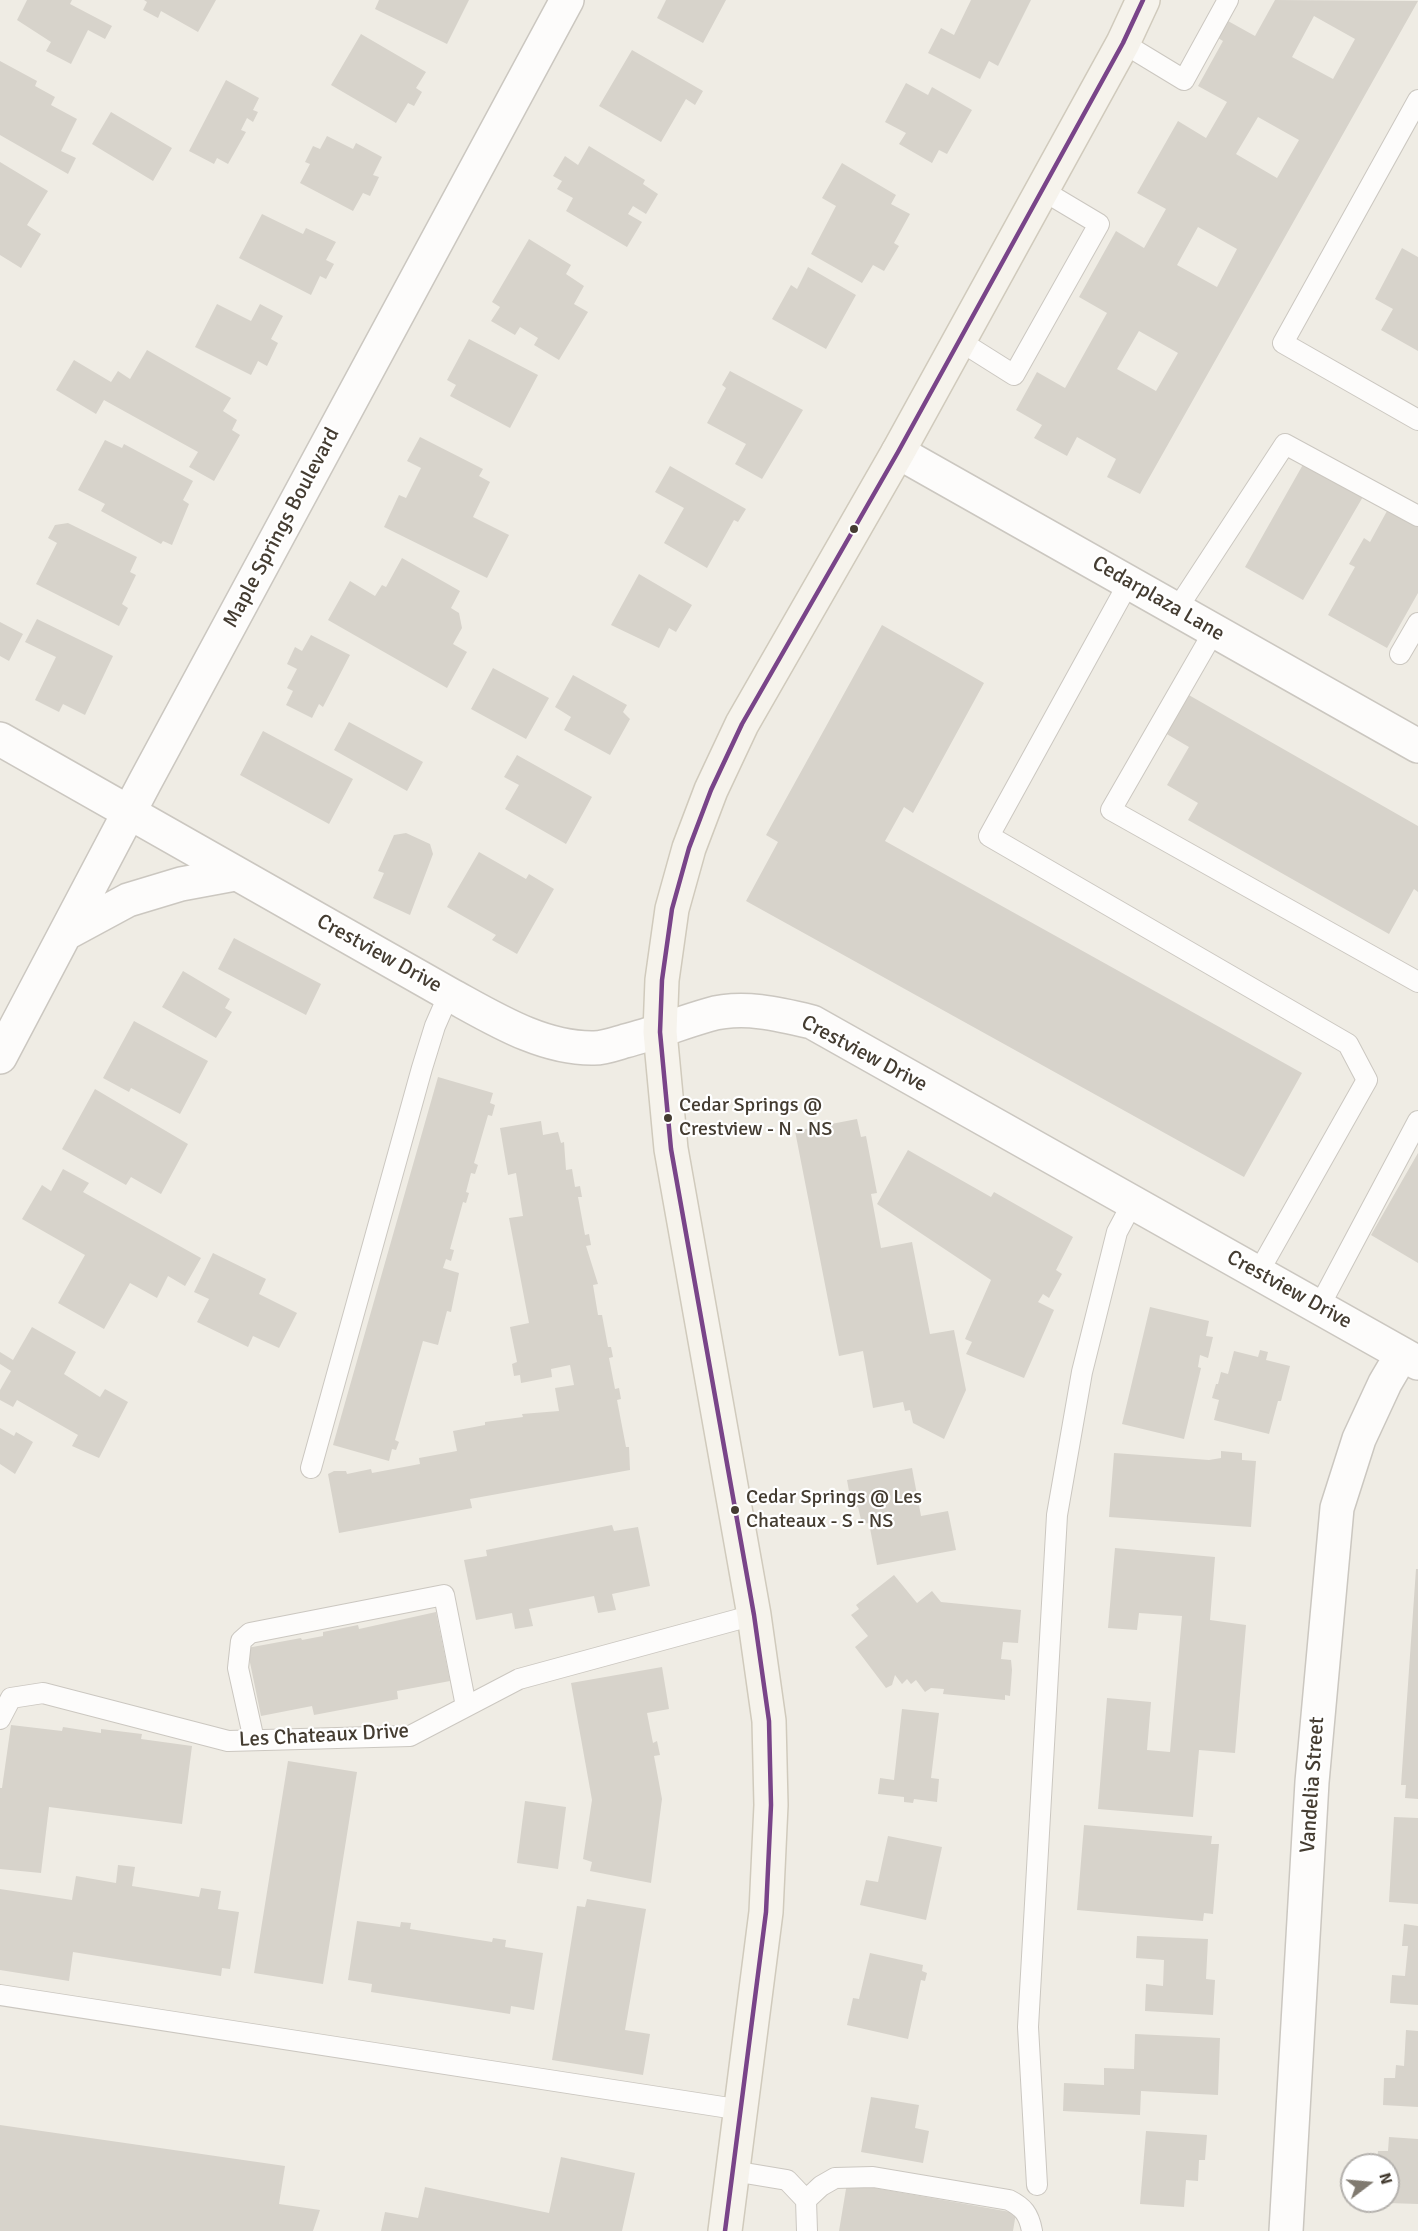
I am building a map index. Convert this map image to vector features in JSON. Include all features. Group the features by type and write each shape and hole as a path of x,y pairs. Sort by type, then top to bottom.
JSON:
{"main road":[{"path":"725,2231 766,1912 771,1805 769,1721 754,1615 673,1161 660,1032 662,980 672,909 689,848 711,790 742,724 960,341 1123,43 1143,0"}],"street":[{"name":"Maple Springs Boulevard","path":"0,1057 128,813 567,0"},
{"name":"Cedarplaza Lane","path":"898,452 1418,746"},
{"name":"Crestview Drive","path":"0,739 450,994 505,1024 558,1044 594,1048 660,1032 710,1014 726,1011 776,1013 812,1022 1410,1358"},
{"path":"65,934 128,900 181,884 235,874"},
{"name":"Vandelia Street","path":"1286,2231 1312,1782 1337,1508 1359,1438 1385,1383 1410,1358"}],"lane":[{"path":"1123,43 1184,80 1228,0"},
{"path":"1418,100 1283,343 1418,420"},
{"path":"960,341 1014,375 1100,224 1042,190"},
{"path":"1177,609 1285,444 1418,516"},
{"path":"1129,582 989,836 1348,1044 1367,1080 1258,1273"},
{"path":"1400,654 1418,623"},
{"path":"1214,631 1112,810 1418,982"},
{"path":"311,1468 422,1068 435,1026 450,994"},
{"path":"1319,1307 1418,1121"},
{"path":"1037,2185 1028,2027 1057,1515 1082,1372 1118,1232 1132,1202"},
{"path":"254,1740 238,1668 241,1641 250,1633 444,1595 466,1706"},
{"name":"Les Chateaux Drive","path":"0,1719 11,1698 43,1693 228,1741 410,1736 519,1680 754,1615"},
{"path":"0,1995 742,2110"},
{"path":"733,2171 787,2180 806,2200 807,2231"},
{"path":"806,2200 821,2186 835,2178 873,2177 1009,2199 1022,2207 1032,2231"}],"building":[{"path":"27,0 72,0 70,4 112,26 105,39 88,30 71,64 46,51 51,42 17,20"},
{"path":"144,0 216,0 198,32 161,11 158,18 143,10 147,2"},
{"path":"379,0 469,0 447,44 375,9"},
{"path":"666,0 726,0 703,43 657,18"},
{"path":"971,0 1031,0 998,66 989,61 980,79 928,53 941,28 954,35"},
{"path":"1275,0 1418,1 1140,494 1107,477 1116,459 1077,437 1067,456 1034,438 1042,425 1016,410 1037,372 1065,388 1107,313 1079,297 1116,231 1144,248 1166,209 1137,193 1178,121 1206,138 1227,102 1198,86 1223,41 1218,38 1228,21 1255,36","holes":["1314,16 1355,39 1333,79 1292,57","1258,117 1299,140 1277,178 1236,154","1198,227 1237,249 1217,287 1177,265","1139,331 1178,353 1156,391 1117,369"]},
{"path":"361,34 426,72 416,88 422,92 414,106 408,103 396,123 331,85"},
{"path":"632,50 703,91 695,105 686,99 661,142 599,106"},
{"path":"0,61 37,81 35,86 55,97 51,105 77,119 61,151 76,158 68,174 0,135"},
{"path":"226,80 259,98 253,110 258,112 253,122 247,118 241,130 246,132 228,164 217,158 214,164 189,151"},
{"path":"906,83 928,95 932,87 972,110 947,154 939,150 932,163 899,144 906,133 885,122"},
{"path":"111,112 172,148 153,181 92,144"},
{"path":"327,136 353,149 356,143 382,157 373,175 379,177 370,196 363,193 353,211 300,183 310,164 305,162 313,146 320,149"},
{"path":"589,146 645,180 643,184 658,194 646,214 633,206 628,214 642,222 627,247 566,211 573,198 557,189 562,181 553,176 565,156 578,165"},
{"path":"0,162 48,191 27,225 41,234 21,268 0,255"},
{"path":"842,163 896,195 891,204 910,214 894,243 899,246 884,271 873,265 862,283 811,254 836,206 822,198"},
{"path":"262,214 303,234 306,228 336,242 326,260 334,264 326,279 320,276 311,295 239,258"},
{"path":"529,239 571,265 566,274 584,286 574,304 588,312 559,360 534,345 538,338 520,327 515,335 491,321 500,307 492,302"},
{"path":"1402,248 1418,257 1418,351 1381,330 1393,309 1375,299"},
{"path":"808,267 856,295 826,349 772,319 791,285 797,289"},
{"path":"217,304 251,321 260,304 283,316 271,339 278,343 267,366 258,361 251,375 195,347"},
{"path":"469,339 538,375 510,428 450,396 456,385 447,380"},
{"path":"147,350 231,398 223,411 237,420 232,430 240,435 214,481 189,467 198,452 104,400 96,414 56,390 74,360 111,382 118,371 130,379"},
{"path":"730,371 803,410 762,479 735,464 746,444 707,423 726,388 722,385"},
{"path":"420,437 483,469 479,476 490,482 473,517 509,535 487,578 384,527 399,495 406,498 421,468 407,461"},
{"path":"105,440 122,448 124,444 193,481 183,500 189,504 172,545 163,541 161,544 101,511 105,504 78,490"},
{"path":"1305,461 1364,495 1303,600 1245,567"},
{"path":"670,466 746,509 738,522 734,520 707,568 664,543 684,508 655,492"},
{"path":"1387,511 1418,527 1418,593 1387,648 1328,615 1355,567 1349,564 1364,538 1370,542"},
{"path":"68,523 137,557 130,572 136,575 122,604 128,608 119,626 36,584 57,543 48,538 55,525"},
{"path":"402,558 460,591 451,608 459,613 462,628 453,644 467,652 447,688 328,620 350,581 375,596 382,585 386,587"},
{"path":"639,574 692,605 676,632 669,628 659,648 611,625"},
{"path":"37,619 113,656 85,715 63,704 59,712 35,700 56,657 25,642"},
{"path":"0,622 23,634 9,661 0,656"},
{"path":"882,625 984,683 913,813 904,807 885,841 1302,1073 1244,1177 746,901 778,842 766,835"},
{"path":"311,635 350,655 323,707 319,704 312,718 286,705 293,691 287,688 297,669 287,664 295,647 302,651"},
{"path":"493,668 549,698 526,739 471,709"},
{"path":"573,675 627,705 623,712 630,719 610,755 564,730 571,717 555,707"},
{"path":"1187,694 1418,826 1418,892 1414,889 1389,934 1188,820 1198,803 1167,785 1189,747 1165,733"},
{"path":"349,722 423,762 407,791 334,750"},
{"path":"263,731 353,779 329,824 240,775"},
{"path":"517,755 592,797 566,844 505,809 519,785 504,777"},
{"path":"406,833 430,844 433,854 410,915 373,898 384,873 378,871 394,835"},
{"path":"479,852 526,879 529,874 554,889 517,954 492,940 496,935 447,907"},
{"path":"234,938 321,984 306,1015 218,969"},
{"path":"183,971 230,999 225,1008 232,1012 216,1038 162,1007"},
{"path":"134,1021 208,1061 180,1114 131,1088 129,1092 103,1078"},
{"path":"438,1077 493,1093 490,1103 495,1105 492,1116 488,1115 474,1163 478,1165 475,1174 471,1173 466,1192 469,1193 466,1203 463,1202 450,1249 454,1250 451,1261 446,1259 443,1268 459,1273 451,1312 447,1311 438,1345 423,1341 395,1440 399,1442 396,1450 392,1449 389,1461 333,1445"},
{"path":"95,1089 188,1144 161,1194 131,1177 126,1185 62,1149"},
{"path":"857,1119 861,1137 866,1136 877,1193 871,1194 881,1248 912,1242 930,1334 954,1330 966,1390 944,1439 913,1423 910,1410 905,1411 903,1402 873,1408 863,1351 839,1356 795,1131"},
{"path":"541,1121 543,1135 558,1132 561,1143 564,1142 566,1170 572,1169 575,1187 580,1186 582,1197 578,1197 585,1235 589,1234 591,1245 586,1246 598,1284 593,1285 598,1315 602,1315 608,1347 611,1347 613,1357 609,1358 615,1389 619,1388 621,1399 617,1400 626,1447 629,1447 630,1470 470,1499 472,1508 339,1533 328,1474 334,1471 346,1471 347,1474 371,1469 372,1473 420,1464 419,1458 457,1451 453,1431 485,1425 485,1422 523,1417 522,1414 559,1411 555,1388 574,1385 570,1365 551,1369 552,1377 521,1383 520,1375 514,1376 512,1364 517,1362 510,1327 529,1323 509,1218 523,1216 516,1173 508,1175 500,1128"},
{"path":"908,1150 991,1197 994,1192 1073,1237 1056,1270 1062,1274 1049,1298 1043,1294 1038,1302 1054,1310 1024,1378 966,1354 972,1342 965,1339 991,1280 877,1204"},
{"path":"1418,1153 1418,1263 1371,1235"},
{"path":"63,1169 89,1183 83,1192 201,1258 185,1286 168,1276 157,1298 130,1283 104,1329 58,1303 85,1255 22,1219 42,1185 51,1191"},
{"path":"213,1253 266,1279 259,1294 297,1313 279,1348 253,1336 248,1347 197,1322 209,1299 194,1292"},
{"path":"1150,1307 1209,1321 1206,1336 1213,1337 1208,1358 1200,1355 1198,1367 1201,1368 1184,1439 1122,1424"},
{"path":"32,1327 76,1352 64,1374 100,1397 105,1389 128,1402 99,1458 72,1446 78,1435 17,1400 13,1407 0,1400 0,1390 11,1371 0,1364 0,1352 13,1360"},
{"path":"1260,1350 1268,1352 1266,1360 1290,1366 1269,1434 1214,1420 1219,1400 1212,1398 1216,1384 1218,1384 1221,1372 1228,1374 1234,1351 1258,1357"},
{"path":"0,1428 14,1436 16,1432 33,1442 15,1474 0,1464"},
{"path":"1221,1451 1242,1453 1242,1460 1256,1461 1251,1527 1109,1517 1114,1453 1209,1460 1221,1458"},
{"path":"912,1468 921,1516 948,1511 956,1550 877,1565 869,1523 862,1524 858,1507 852,1508 847,1480"},
{"path":"612,1525 614,1531 638,1527 650,1586 612,1594 616,1610 598,1613 594,1596 529,1609 533,1626 515,1629 512,1613 476,1620 464,1560 487,1556 486,1550"},
{"path":"1115,1548 1215,1557 1210,1620 1246,1625 1235,1753 1199,1750 1193,1817 1098,1809 1107,1698 1151,1702 1147,1750 1170,1752 1182,1616 1139,1613 1137,1630 1108,1628"},
{"path":"1416,1569 1418,1569 1418,1799 1405,1798 1406,1785 1401,1785"},
{"path":"894,1575 917,1603 932,1591 941,1602 1021,1610 1018,1643 1003,1642 1001,1659 1011,1660 1010,1696 1005,1695 1005,1700 943,1694 944,1689 931,1688 925,1692 916,1680 911,1684 907,1679 902,1684 895,1675 892,1685 886,1688 855,1647 868,1636 851,1615 859,1609 856,1605"},
{"path":"436,1612 450,1681 397,1691 398,1699 314,1715 312,1706 261,1716 247,1648 323,1636 323,1632 358,1625 359,1629"},
{"path":"662,1667 669,1709 647,1713 653,1743 657,1741 660,1755 654,1756 662,1799 651,1883 590,1871 592,1862 583,1859 592,1800 571,1683"},
{"path":"902,1709 939,1713 931,1778 939,1779 937,1802 914,1799 913,1803 904,1802 904,1797 878,1794 880,1778 894,1780"},
{"path":"11,1725 62,1731 63,1727 101,1733 101,1729 142,1734 141,1739 192,1746 182,1824 49,1807 41,1873 0,1869 0,1788 2,1788"},
{"path":"288,1761 357,1772 323,1984 254,1973"},
{"path":"525,1801 566,1807 558,1869 517,1863"},
{"path":"1394,1817 1418,1818 1418,1904 1389,1902"},
{"path":"1084,1825 1212,1836 1211,1844 1219,1844 1213,1914 1204,1913 1203,1921 1077,1910"},
{"path":"888,1836 942,1847 926,1920 860,1905 866,1880 878,1882"},
{"path":"118,1865 135,1867 132,1886 199,1897 201,1888 221,1891 218,1909 239,1912 230,1969 222,1968 221,1976 73,1952 69,1981 0,1970 0,1889 72,1900 76,1876 116,1883"},
{"path":"587,1899 646,1909 625,2030 650,2034 643,2075 552,2060 577,1906 585,1907"},
{"path":"357,1921 400,1927 401,1922 411,1923 410,1929 492,1942 493,1938 506,1940 505,1947 543,1953 534,2010 511,2006 510,2014 371,1992 372,1984 348,1980"},
{"path":"1404,1924 1418,1926 1418,2005 1390,2003 1392,1975 1405,1976 1408,1946 1402,1946"},
{"path":"1137,1936 1208,1939 1206,1979 1215,1980 1213,2015 1145,2011 1146,1984 1163,1986 1164,1960 1136,1958"},
{"path":"870,1953 923,1965 922,1971 927,1973 925,1981 921,1980 908,2039 847,2025 853,1998 859,1999"},
{"path":"1406,2030 1418,2031 1418,2107 1383,2105 1384,2078 1395,2078 1396,2065 1404,2066"},
{"path":"1135,2034 1220,2038 1218,2095 1141,2091 1140,2115 1063,2111 1064,2083 1104,2085 1104,2068 1134,2069"},
{"path":"871,2097 919,2105 915,2128 929,2131 923,2163 861,2152"},
{"path":"0,2125 285,2166 279,2204 320,2210 313,2231 0,2231"},
{"path":"1146,2131 1207,2135 1205,2160 1199,2160 1198,2181 1186,2180 1184,2207 1140,2204"},
{"path":"1389,2137 1418,2139 1418,2204 1400,2203 1400,2153 1378,2153 1378,2151 1388,2151"},
{"path":"561,2157 635,2173 622,2231 381,2231 385,2212 418,2218 425,2187 549,2213"},
{"path":"847,2183 1016,2213 1013,2231 839,2231"}],"transit line":[{"path":"725,2231 766,1912 771,1805 769,1721 754,1615 671,1149 660,1032 662,980 672,909 689,848 711,790 742,724 898,452 1123,43 1143,0"}],"place":[{"name":"Cedar Springs @ Crestview - N - NS","path":"668,1118"},
{"name":"Cedar Springs @ Les Chateaux - S - NS","path":"735,1510"}]}
